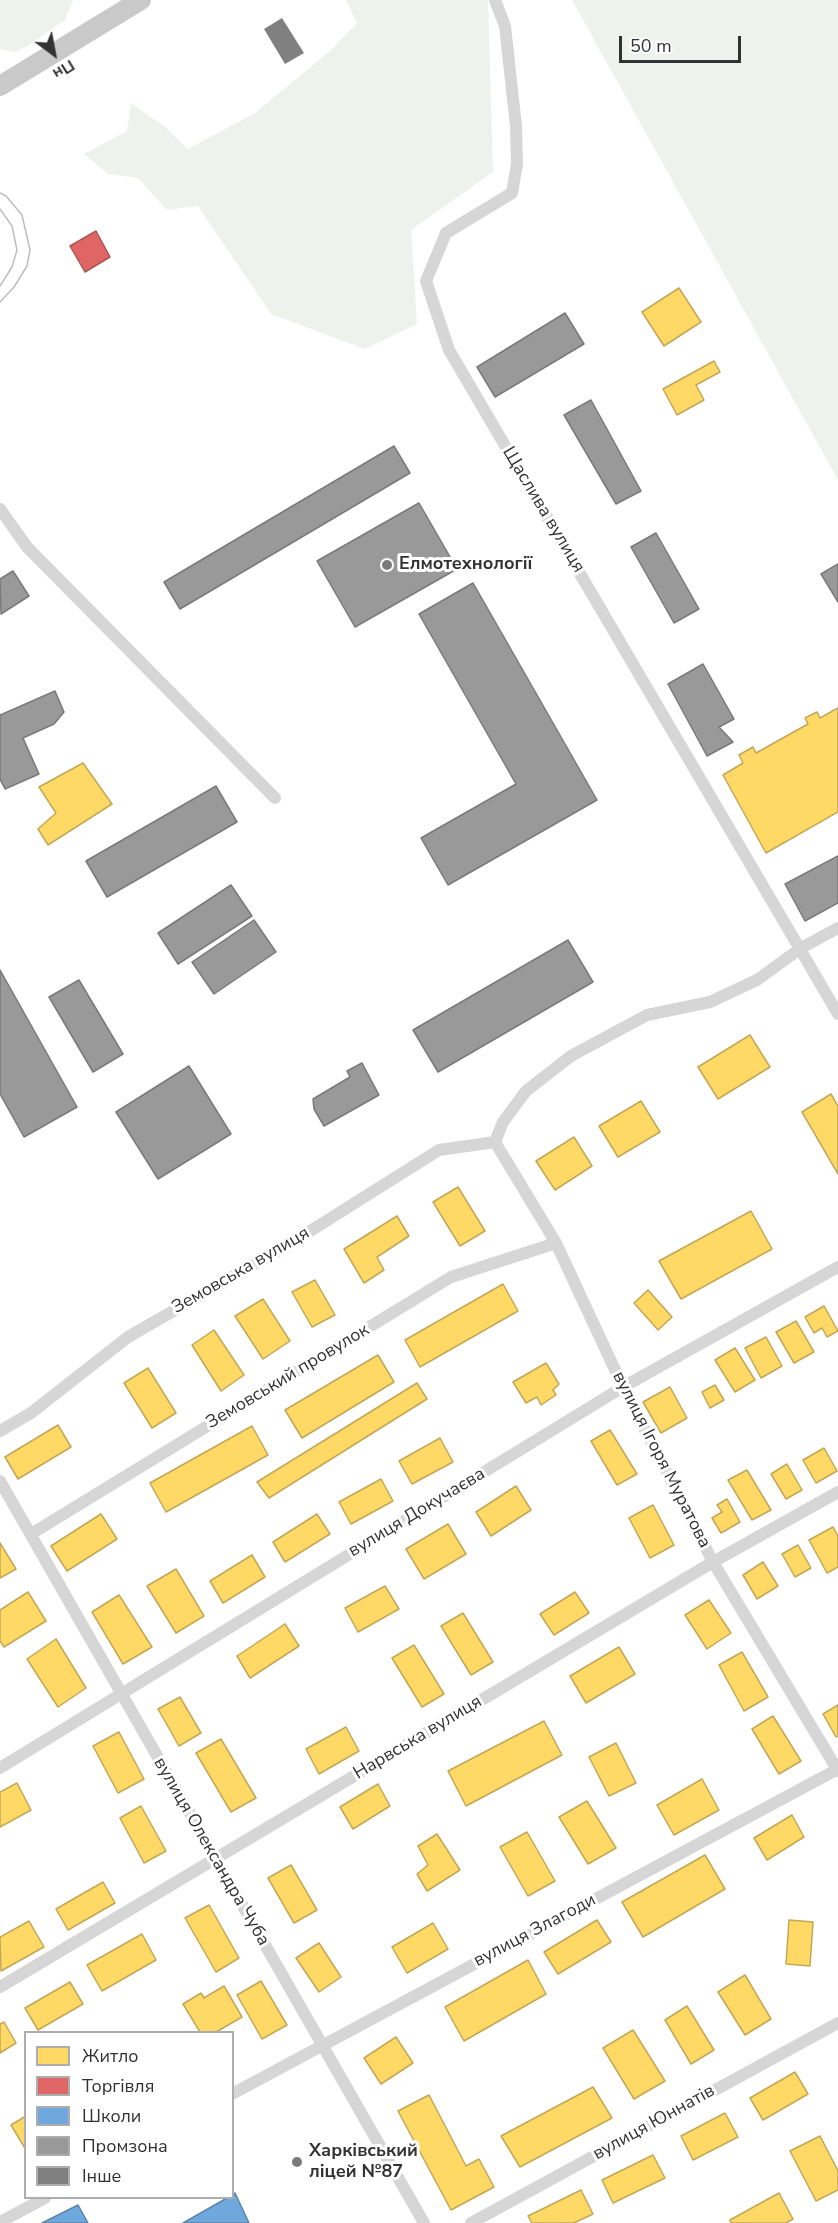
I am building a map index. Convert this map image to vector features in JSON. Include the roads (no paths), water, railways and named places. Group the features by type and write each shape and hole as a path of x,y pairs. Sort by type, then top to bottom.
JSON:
{"main road":[{"path":"0,86 141,0"}],"street":[{"name":"Щаслива вулиця","path":"495,0 505,26 516,126 517,164 512,193 446,233 426,281 449,350 838,1014"},
{"path":"0,509 27,546 275,798"},
{"path":"495,1142 503,1122 526,1091 572,1056 647,1015 710,1002 748,984 801,948 838,928"},
{"name":"вулиця Ігоря Муратова","path":"495,1142 556,1243 623,1388 713,1562 838,1770"},
{"name":"Земовська вулиця","path":"0,1431 31,1413 128,1337 288,1245 439,1150 495,1142"},
{"name":"Земовський провулок","path":"31,1534 451,1277 556,1243"},
{"name":"вулиця Докучаєва","path":"0,1768 623,1388 838,1267"},
{"name":"вулиця Олександра Чуба","path":"0,1481 424,2223"},
{"name":"Нарвська вулиця","path":"0,1988 713,1562 838,1492"},
{"name":"вулиця Злагоди","path":"234,2093 838,1770"},
{"name":"вулиця Юннатів","path":"471,2223 838,2023"},
{"path":"0,2222 43,2199"}],"tram line":[{"path":"0,193 6,196 22,215 30,250 27,266 14,287 0,302"},
{"path":"0,209 12,226 17,250 12,267 0,286"}],"place":[{"name":"Елмотехнології","path":"387,565"},
{"name":"Харківський ліцей №87","path":"297,2162"}]}
